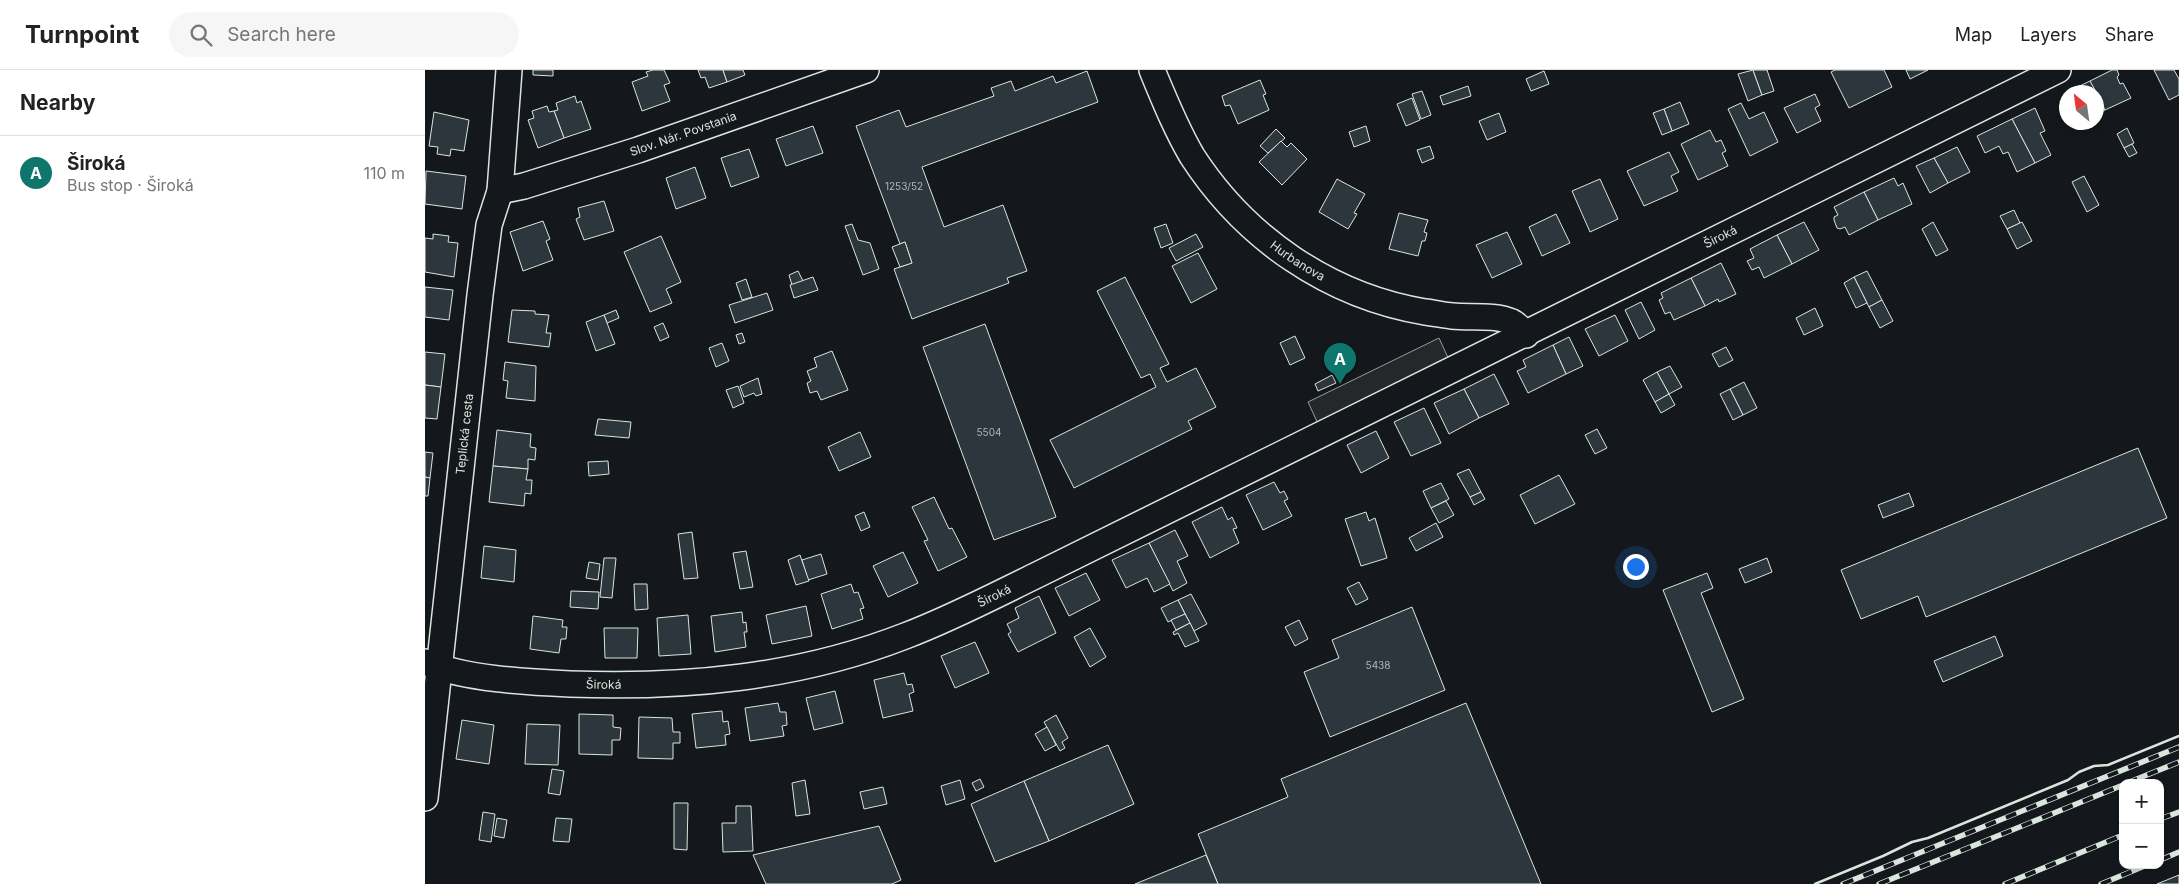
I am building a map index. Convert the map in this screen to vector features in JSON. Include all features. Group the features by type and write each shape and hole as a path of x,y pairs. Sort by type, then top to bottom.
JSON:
{"street":[{"name":"Teplická cesta","path":"425,798 433,666 489,225 500,191 509,70"},
{"name":"Slov. Nár. Povstania","path":"500,191 524,186 638,150 865,70"},
{"name":"Hurbanova","path":"1151,70 1177,128 1206,176 1244,221 1269,243 1304,267 1355,293 1401,308 1451,316 1501,319 1514,322 1526,335"},
{"name":"Široká","path":"433,666 554,683 669,684 728,680 790,670 854,654 905,636 957,614 1526,335 2058,70"}],"shaded area":[{"path":"1439,338 1450,362 1319,426 1308,402"}],"building":[{"path":"533,70 553,70 553,76 533,75"},
{"path":"664,70 670,83 664,85 670,101 642,111 632,82 648,76 646,72"},
{"path":"698,70 723,70 727,82 709,88 705,77 701,78"},
{"path":"723,70 743,70 745,75 727,82"},
{"path":"1753,70 1762,95 1748,101 1738,74"},
{"path":"1753,70 1767,70 1774,91 1762,95"},
{"path":"1835,70 1884,70 1892,87 1849,108 1831,72"},
{"path":"1906,70 1928,70 1910,79"},
{"path":"2112,70 2117,70 2120,84 2123,83 2131,98 2105,110 2104,85 2092,85 2090,81"},
{"path":"2154,70 2174,70 2179,79 2179,95 2169,100"},
{"path":"1087,71 1098,102 922,167 944,227 1003,205 1027,271 1007,278 1009,283 912,319 894,269 912,263 905,242 900,244 856,126 899,110 906,127 994,96 991,88 1011,81 1015,91 1053,76 1056,83"},
{"path":"1544,71 1549,84 1531,91 1526,79"},
{"path":"1260,80 1266,94 1263,95 1269,110 1238,124 1230,105 1225,106 1222,96"},
{"path":"2090,81 2092,85 2082,85"},
{"path":"1468,86 1471,96 1443,105 1440,96"},
{"path":"1422,91 1431,115 1421,119 1412,94"},
{"path":"1815,94 1820,105 1815,108 1821,121 1797,133 1784,108"},
{"path":"575,96 577,103 581,101 591,129 564,138 554,111 558,110 556,103"},
{"path":"1412,98 1420,120 1406,126 1397,104"},
{"path":"1680,102 1689,124 1672,131 1664,109"},
{"path":"1741,103 1749,119 1764,112 1778,142 1750,156 1728,109"},
{"path":"547,106 549,112 554,111 564,138 538,148 528,120 534,118 532,111"},
{"path":"2035,108 2045,131 2040,133 2051,155 2035,163 2012,119"},
{"path":"1664,109 1672,131 1662,135 1653,113"},
{"path":"434,112 469,120 464,151 451,149 450,156 437,154 438,147 429,146"},
{"path":"1499,113 1506,132 1487,140 1479,121"},
{"path":"2012,119 2035,163 2017,172 2008,152 2003,154 1999,146 1985,153 1977,136"},
{"path":"813,126 823,153 786,166 776,139"},
{"path":"1366,126 1370,141 1354,147 1349,132"},
{"path":"2127,128 2134,143 2124,148 2117,134"},
{"path":"1276,129 1285,138 1268,153 1260,146"},
{"path":"1710,130 1716,142 1721,140 1726,151 1722,153 1728,166 1698,180 1681,144"},
{"path":"1281,141 1287,147 1291,143 1307,159 1282,185 1259,162"},
{"path":"2132,144 2137,153 2129,157 2124,148"},
{"path":"1430,146 1434,158 1422,163 1417,150"},
{"path":"1957,147 1970,172 1948,183 1934,158"},
{"path":"749,149 759,177 731,187 721,158"},
{"path":"1669,152 1679,172 1671,176 1678,191 1644,206 1627,171"},
{"path":"1934,158 1948,183 1930,193 1916,166"},
{"path":"695,167 706,198 676,209 666,178"},
{"path":"426,171 466,176 462,209 425,204"},
{"path":"2084,176 2099,205 2087,212 2072,182"},
{"path":"1894,178 1898,186 1903,183 1912,204 1878,220 1864,192"},
{"path":"1337,179 1365,194 1354,213 1357,214 1348,229 1319,212"},
{"path":"1600,179 1618,219 1590,232 1572,191"},
{"path":"1864,192 1878,220 1849,235 1845,227 1837,228 1834,217 1838,215 1834,207"},
{"path":"604,201 614,231 584,240 576,219 580,217 578,208"},
{"path":"2014,210 2020,223 2007,229 2000,216"},
{"path":"1399,213 1428,220 1424,232 1427,233 1425,241 1422,241 1418,256 1389,249"},
{"path":"1556,214 1570,243 1542,256 1529,227"},
{"path":"543,221 550,239 546,241 553,260 523,271 510,232"},
{"path":"1804,222 1819,250 1792,264 1777,235"},
{"path":"1933,222 1948,250 1936,256 1922,229"},
{"path":"2022,222 2032,241 2017,249 2007,229"},
{"path":"852,224 858,240 870,243 879,269 863,275 845,226"},
{"path":"1166,224 1173,243 1161,248 1154,228"},
{"path":"1507,232 1522,264 1492,278 1476,245"},
{"path":"433,234 449,236 448,242 458,243 454,277 425,272 425,238 433,239"},
{"path":"1196,234 1203,247 1176,261 1169,248"},
{"path":"1777,235 1792,264 1764,278 1759,267 1752,270 1747,261 1754,258 1750,249"},
{"path":"661,236 681,282 666,289 672,303 650,312 624,252"},
{"path":"905,242 912,263 900,267 892,247"},
{"path":"1198,253 1217,289 1191,303 1172,266"},
{"path":"1721,263 1736,294 1719,302 1718,299 1705,306 1691,278"},
{"path":"798,271 803,281 792,285 789,275"},
{"path":"1867,271 1882,300 1869,307 1854,277"},
{"path":"813,277 818,290 794,298 790,285"},
{"path":"1125,277 1169,364 1160,368 1167,382 1196,368 1216,407 1188,421 1192,429 1074,488 1050,440 1156,387 1150,374 1141,378 1097,291"},
{"path":"1854,277 1867,303 1856,308 1844,283"},
{"path":"1691,278 1705,306 1674,320 1670,312 1665,314 1659,300 1663,298 1661,293"},
{"path":"746,279 752,297 742,300 736,283"},
{"path":"425,287 453,290 449,320 425,317"},
{"path":"767,293 773,310 735,323 729,305"},
{"path":"1882,300 1893,321 1880,328 1869,307"},
{"path":"1641,302 1655,330 1639,339 1625,310"},
{"path":"1815,308 1823,326 1804,335 1796,318"},
{"path":"512,310 535,311 535,314 549,315 546,333 551,333 549,347 508,342"},
{"path":"616,310 619,318 607,323 604,315"},
{"path":"604,315 615,344 596,351 586,322"},
{"path":"1615,315 1628,341 1599,356 1585,329"},
{"path":"663,323 669,337 660,341 654,327"},
{"path":"985,324 1056,517 994,540 923,347"},
{"path":"742,333 745,342 739,344 736,335"},
{"path":"1295,336 1305,358 1290,365 1280,343"},
{"path":"1569,337 1583,366 1566,374 1553,345"},
{"path":"722,343 729,361 716,367 709,348"},
{"path":"1553,345 1566,374 1528,393 1517,371 1526,367 1523,360"},
{"path":"1726,347 1733,360 1719,367 1712,354"},
{"path":"832,351 848,390 821,400 817,391 810,393 807,383 811,381 807,371 817,367 814,358"},
{"path":"425,352 445,354 441,387 425,385"},
{"path":"505,362 536,366 535,401 506,398 508,381 503,380"},
{"path":"1670,366 1682,387 1669,394 1657,372"},
{"path":"1657,372 1669,394 1655,402 1643,380"},
{"path":"1494,374 1509,404 1479,418 1464,389"},
{"path":"1332,375 1336,383 1318,391 1315,384"},
{"path":"758,378 762,394 756,396 754,393 744,397 740,386"},
{"path":"1744,382 1757,408 1743,415 1730,389"},
{"path":"425,385 441,387 437,419 425,418"},
{"path":"738,386 744,403 733,408 726,390"},
{"path":"1464,389 1479,418 1449,434 1434,403"},
{"path":"1730,389 1743,415 1733,420 1720,394"},
{"path":"1669,394 1675,405 1661,413 1655,402"},
{"path":"1424,408 1441,443 1411,456 1394,422"},
{"path":"598,419 631,422 629,438 595,435"},
{"path":"1597,429 1607,448 1595,454 1585,435"},
{"path":"497,430 531,434 530,447 536,448 535,460 528,459 528,469 493,466"},
{"path":"1376,431 1389,458 1361,473 1347,445"},
{"path":"860,432 871,457 839,471 828,447"},
{"path":"2138,448 2167,518 1926,617 1918,596 1861,619 1841,570"},
{"path":"425,452 433,453 430,478 425,477"},
{"path":"608,461 609,474 589,476 588,462"},
{"path":"493,466 528,469 526,480 532,480 531,494 525,493 524,506 489,502"},
{"path":"1469,469 1481,492 1470,497 1457,474"},
{"path":"1559,475 1575,504 1535,524 1520,495"},
{"path":"425,477 430,478 428,496 425,496"},
{"path":"1274,482 1280,493 1284,491 1288,499 1284,501 1292,516 1263,530 1246,495"},
{"path":"1441,483 1449,499 1431,508 1423,491"},
{"path":"1481,492 1485,499 1474,505 1470,497"},
{"path":"1909,493 1914,506 1883,518 1878,505"},
{"path":"934,497 949,529 952,528 967,557 938,571 924,541 928,540 912,507"},
{"path":"1446,501 1454,515 1439,523 1431,508"},
{"path":"1222,507 1228,520 1232,517 1237,528 1233,529 1239,543 1210,558 1192,522"},
{"path":"864,512 870,527 861,531 855,516"},
{"path":"1366,512 1369,521 1375,518 1387,558 1361,566 1345,519"},
{"path":"1436,523 1443,537 1416,551 1409,538"},
{"path":"1175,530 1188,556 1177,561 1187,583 1173,591 1149,543"},
{"path":"692,532 698,578 684,579 678,534"},
{"path":"1149,543 1170,584 1154,592 1147,578 1126,588 1112,560"},
{"path":"484,546 516,550 514,582 481,578"},
{"path":"746,551 753,587 740,589 733,553"},
{"path":"903,552 918,583 888,597 873,566"},
{"path":"821,554 827,574 808,580 802,560"},
{"path":"800,555 809,581 796,585 788,560"},
{"path":"604,558 616,558 612,598 600,597"},
{"path":"1767,558 1772,572 1745,583 1739,569"},
{"path":"589,562 600,564 598,580 586,578"},
{"path":"1086,573 1100,600 1069,616 1055,588"},
{"path":"1707,573 1713,588 1701,593 1744,699 1712,712 1663,590"},
{"path":"1359,582 1368,599 1356,605 1347,588"},
{"path":"634,584 647,584 648,609 635,610"},
{"path":"851,584 854,593 858,592 864,608 860,609 863,619 832,629 821,594"},
{"path":"571,591 599,592 598,609 570,607"},
{"path":"1191,594 1207,624 1194,631 1178,600"},
{"path":"1039,596 1056,633 1018,652 1008,634 1011,632 1007,624 1019,618 1015,608"},
{"path":"1178,600 1185,614 1168,622 1161,608"},
{"path":"806,606 812,636 772,644 766,615"},
{"path":"1412,607 1445,690 1330,737 1304,672 1339,658 1332,640"},
{"path":"742,612 743,623 746,622 747,632 744,632 746,647 715,652 711,616"},
{"path":"1185,614 1190,623 1176,630 1171,620"},
{"path":"688,615 691,654 659,656 657,618"},
{"path":"533,616 563,620 562,627 567,627 566,639 561,639 559,653 530,649"},
{"path":"1299,620 1308,639 1295,646 1285,627"},
{"path":"1190,623 1199,641 1185,647 1178,633 1174,635 1173,632"},
{"path":"604,628 638,628 637,658 605,658"},
{"path":"1090,628 1106,657 1090,667 1074,637"},
{"path":"1995,636 2003,656 1943,682 1934,661"},
{"path":"975,642 989,673 955,688 941,656"},
{"path":"904,673 907,685 912,684 914,692 909,694 913,711 883,718 874,680"},
{"path":"835,691 843,723 814,730 806,698"},
{"path":"778,703 780,712 786,712 787,725 782,726 784,736 750,741 745,708"},
{"path":"1466,703 1541,884 1218,884 1198,834 1288,797 1281,779"},
{"path":"722,711 723,722 728,721 730,734 725,735 726,745 696,748 692,714"},
{"path":"579,714 613,715 613,727 621,728 620,740 612,740 612,755 579,754"},
{"path":"1056,715 1068,738 1062,742 1065,748 1060,751 1044,722"},
{"path":"639,717 672,718 673,732 680,732 680,743 673,743 673,759 638,758"},
{"path":"462,720 494,725 489,764 456,759"},
{"path":"527,724 560,725 558,765 525,764"},
{"path":"1047,727 1056,745 1045,751 1035,734"},
{"path":"1108,745 1134,804 1049,841 1024,781"},
{"path":"552,769 564,771 560,795 548,793"},
{"path":"980,779 984,787 976,791 972,783"},
{"path":"805,780 810,814 796,816 792,783"},
{"path":"960,780 965,799 946,805 941,786"},
{"path":"1024,781 1049,841 995,862 971,804"},
{"path":"883,787 887,804 864,809 860,792"},
{"path":"674,803 688,803 687,850 674,849"},
{"path":"736,806 751,806 753,851 723,852 722,823 736,823"},
{"path":"483,812 495,814 491,842 479,840"},
{"path":"497,818 507,820 504,838 494,836"},
{"path":"556,818 572,819 569,842 553,841"},
{"path":"879,826 901,880 892,884 766,884 753,855"},
{"path":"1206,855 1218,884 1135,884"},
{"path":"2179,875 2179,884 2157,884"}],"railway":[{"path":"1843,884 2179,747"},
{"path":"2137,779 2179,762"},
{"path":"1879,884 2119,787"},
{"path":"2164,818 2179,812"},
{"path":"2005,884 2119,837"},
{"path":"2164,858 2179,852"},
{"path":"2101,884 2137,869"}],"wall":[{"path":"1815,884 1912,842 1928,838 2068,780 2079,772 2094,766 2108,765 2179,736"}],"place":[{"name":"Široká","path":"1340,384"}]}
